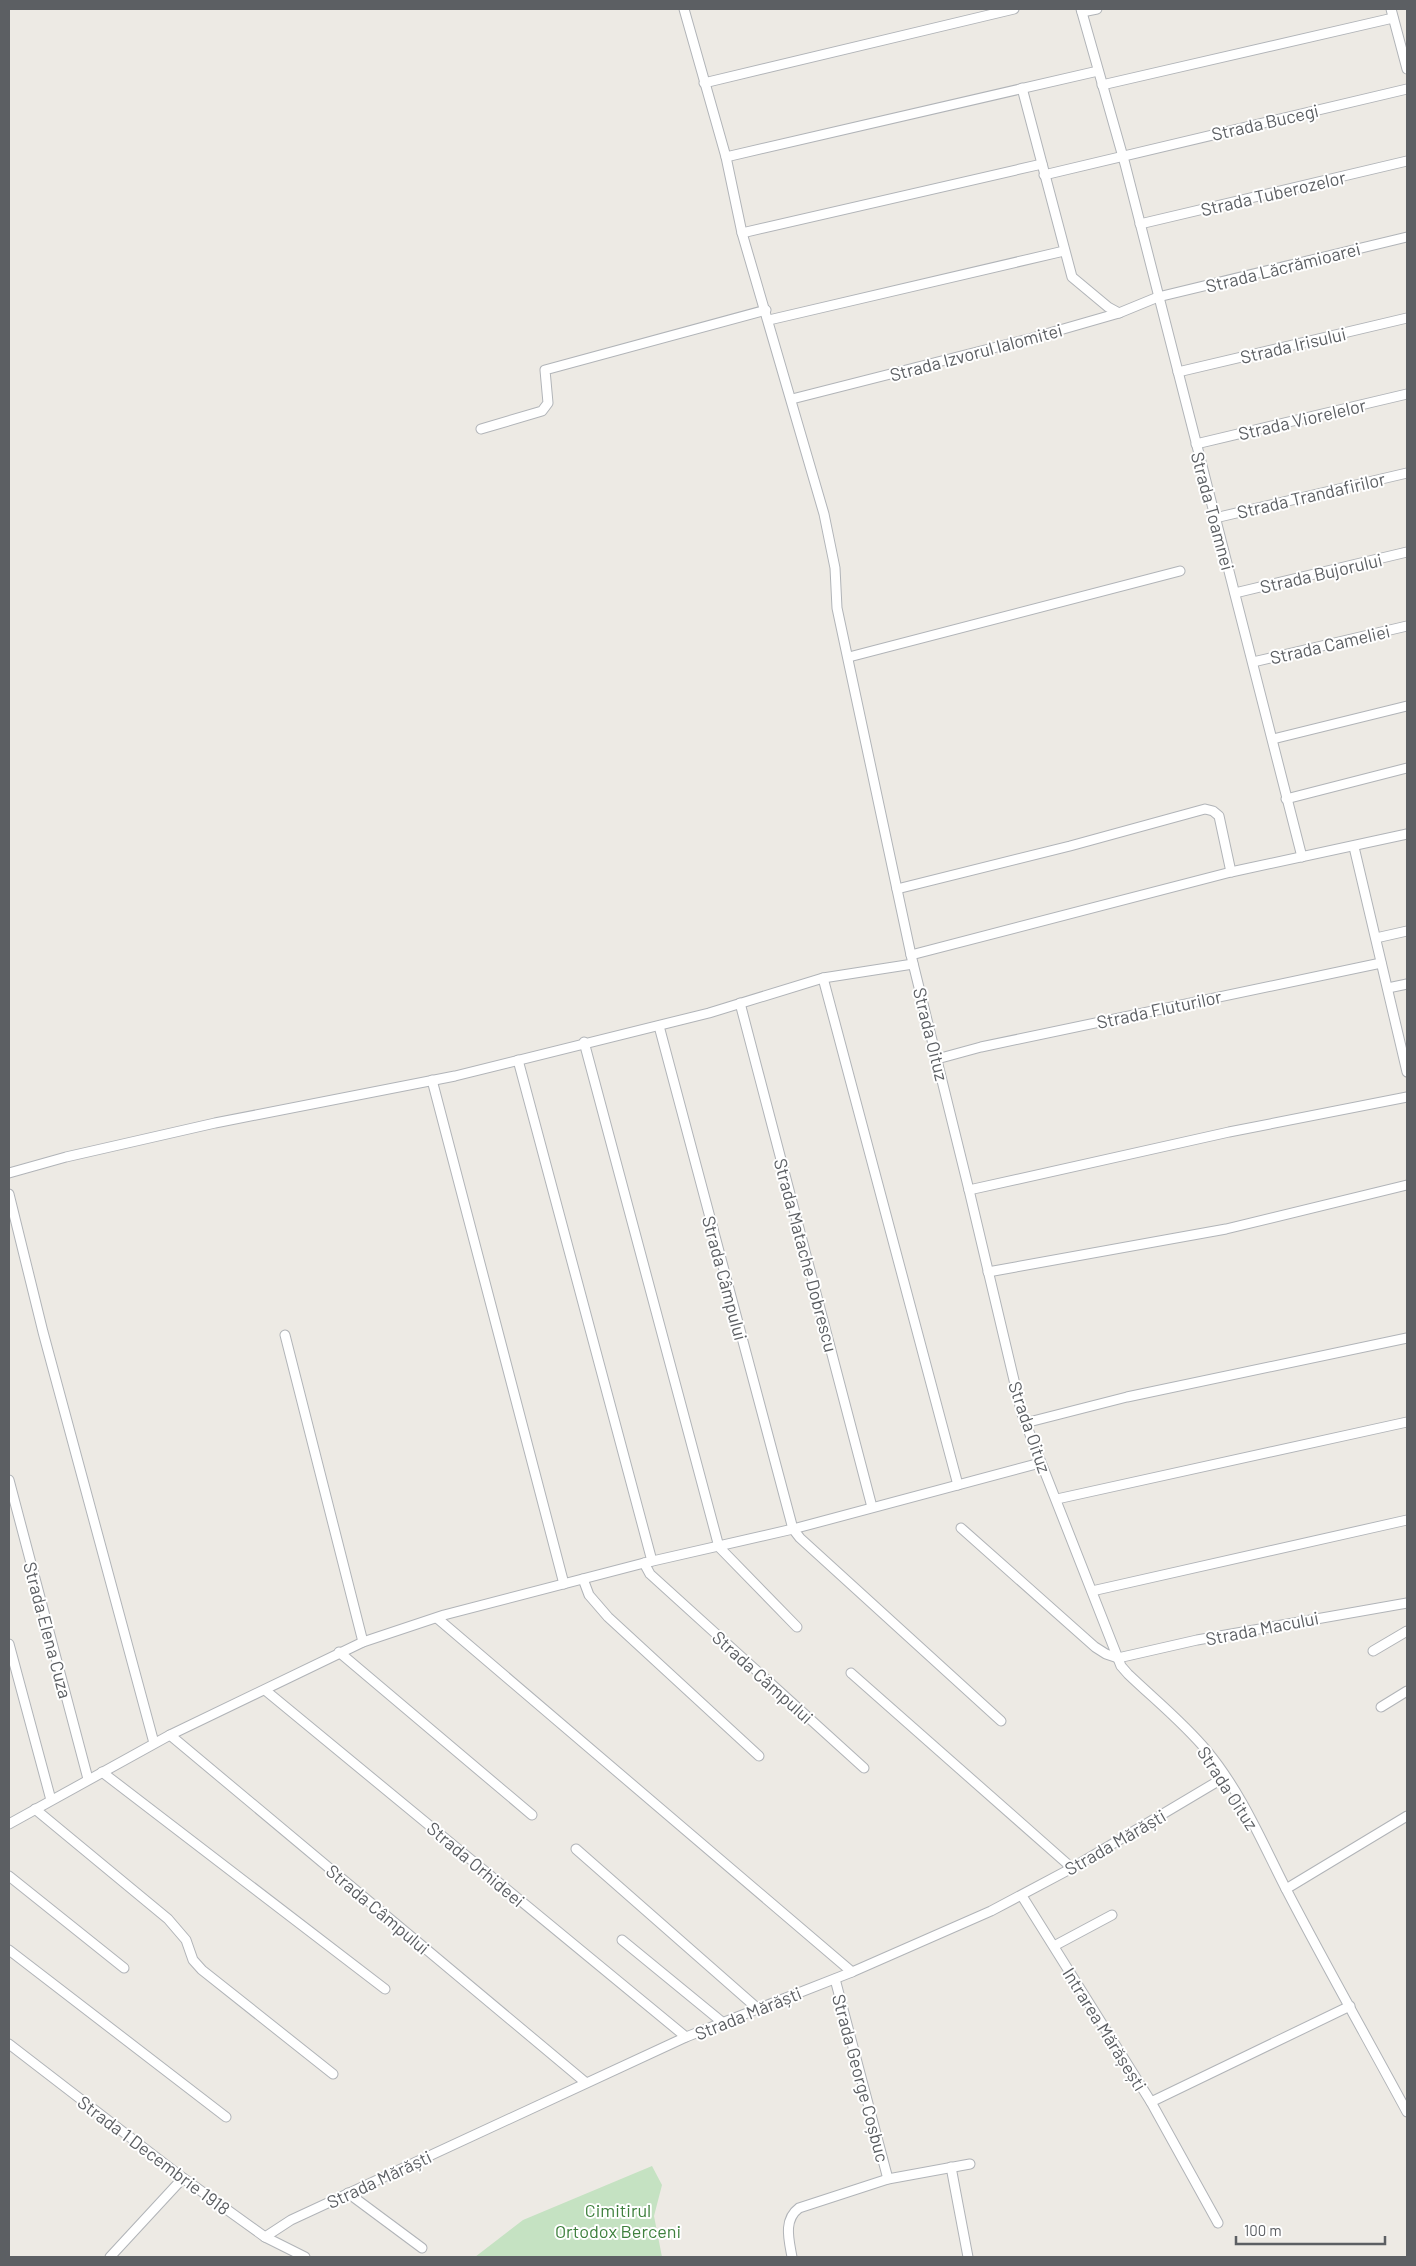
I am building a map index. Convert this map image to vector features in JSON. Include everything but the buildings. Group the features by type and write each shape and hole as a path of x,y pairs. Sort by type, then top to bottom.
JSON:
{"street":[{"name":"Strada Oituz","path":"684,9 726,157 742,233 769,320 824,514 835,568 837,608 849,657 913,964 970,1190 1025,1423 1040,1463 1057,1499 1118,1658 1128,1674 1207,1752 1225,1777 1251,1818 1286,1889 1407,2112"},
{"path":"704,83 1014,9"},
{"path":"1082,10 1097,9"},
{"name":"Strada Toamnei","path":"1082,10 1140,224 1302,858"},
{"path":"1102,85 1392,13 1407,69"},
{"path":"726,157 1098,70"},
{"path":"1022,88 1072,278 1108,307 1119,313"},
{"name":"Strada Bucegi","path":"1044,175 1123,159 1407,89"},
{"name":"Strada Tuberozelor","path":"1140,224 1407,161"},
{"path":"742,233 1042,164"},
{"name":"Strada Lăcrămioarei","path":"1158,297 1407,237"},
{"path":"769,320 1064,251"},
{"name":"Strada Izvorul Ialomitei","path":"792,400 1119,313 1158,297"},
{"path":"481,429 542,411 546,408 548,403 545,370 766,310"},
{"name":"Strada Irisului","path":"1178,372 1407,318"},
{"name":"Strada Viorelelor","path":"1196,444 1407,394"},
{"name":"Strada Trandafirilor","path":"1216,518 1407,473"},
{"name":"Strada Bujorului","path":"1234,593 1407,552"},
{"path":"849,657 1180,571"},
{"name":"Strada Cameliei","path":"1253,662 1407,626"},
{"path":"1272,739 1407,706"},
{"path":"1286,799 1407,768"},
{"path":"898,889 1070,846 1205,809 1213,811 1219,816 1231,872"},
{"path":"911,954 1231,872 1354,847 1407,834"},
{"path":"1354,847 1407,1072"},
{"path":"1376,938 1407,931"},
{"name":"Strada Fluturilor","path":"937,1058 981,1047 1381,963"},
{"path":"9,1173 66,1157 215,1123 432,1080 518,1060 584,1042 659,1026 823,978 913,964"},
{"path":"823,978 958,1484"},
{"path":"1388,988 1407,984"},
{"name":"Strada Matache Dobrescu","path":"740,1003 872,1507"},
{"name":"Strada Câmpului","path":"659,1026 793,1530"},
{"path":"584,1042 719,1548 797,1627"},
{"path":"518,1060 648,1562"},
{"path":"432,1080 564,1584"},
{"path":"970,1190 1229,1132 1407,1097"},
{"path":"988,1272 1226,1228 1407,1185"},
{"path":"9,1194 43,1332 154,1743"},
{"path":"285,1335 363,1642"},
{"path":"1025,1423 1127,1397 1407,1338"},
{"path":"1057,1499 1407,1422"},
{"path":"9,1824 154,1743 363,1642 437,1618 564,1584 648,1562 719,1548 793,1530 872,1507 1040,1463"},
{"name":"Strada Elena Cuza","path":"9,1480 88,1779"},
{"path":"1092,1591 1407,1520"},
{"path":"961,1528 1094,1647 1118,1658"},
{"path":"793,1530 1001,1721"},
{"name":"Strada Câmpului","path":"648,1562 650,1574 864,1768"},
{"path":"583,1579 589,1595 608,1617 759,1756"},
{"name":"Strada Macului","path":"1118,1658 1197,1640 1407,1602"},
{"path":"437,1618 852,1972"},
{"path":"1373,1651 1407,1631"},
{"path":"9,1644 51,1800"},
{"path":"339,1652 532,1816"},
{"path":"851,1673 1072,1868"},
{"name":"Strada Orhideei","path":"265,1690 686,2038"},
{"path":"1381,1707 1407,1691"},
{"name":"Strada Câmpului","path":"170,1735 585,2082"},
{"path":"102,1772 385,1988"},
{"name":"Strada Mărăști","path":"265,2237 291,2220 585,2082 722,2022 852,1972 1022,1896 1225,1777"},
{"path":"35,1809 168,1918 186,1940 193,1960 202,1970 333,2074"},
{"path":"1286,1889 1407,1816"},
{"path":"576,1849 757,2008"},
{"path":"9,1876 124,1968"},
{"name":"Intrarea Mărășești","path":"1022,1896 1151,2102 1350,2006"},
{"path":"1054,1946 1112,1915"},
{"path":"622,1940 722,2022"},
{"path":"9,1950 226,2117"},
{"name":"Strada George Coșbuc","path":"792,2257 788,2232 789,2220 794,2211 888,2178 835,1979"},
{"name":"Strada 1 Decembrie 1918","path":"9,2044 183,2178 265,2237 305,2257"},
{"path":"1151,2102 1218,2223"},
{"path":"888,2178 970,2164"},
{"path":"951,2167 968,2257"},
{"path":"110,2257 183,2178"},
{"path":"348,2193 422,2248"}],"green space":[{"name":"Cimitirul Ortodox Berceni","path":"652,2166 662,2185 654,2216 662,2257 475,2257 523,2220"}]}
